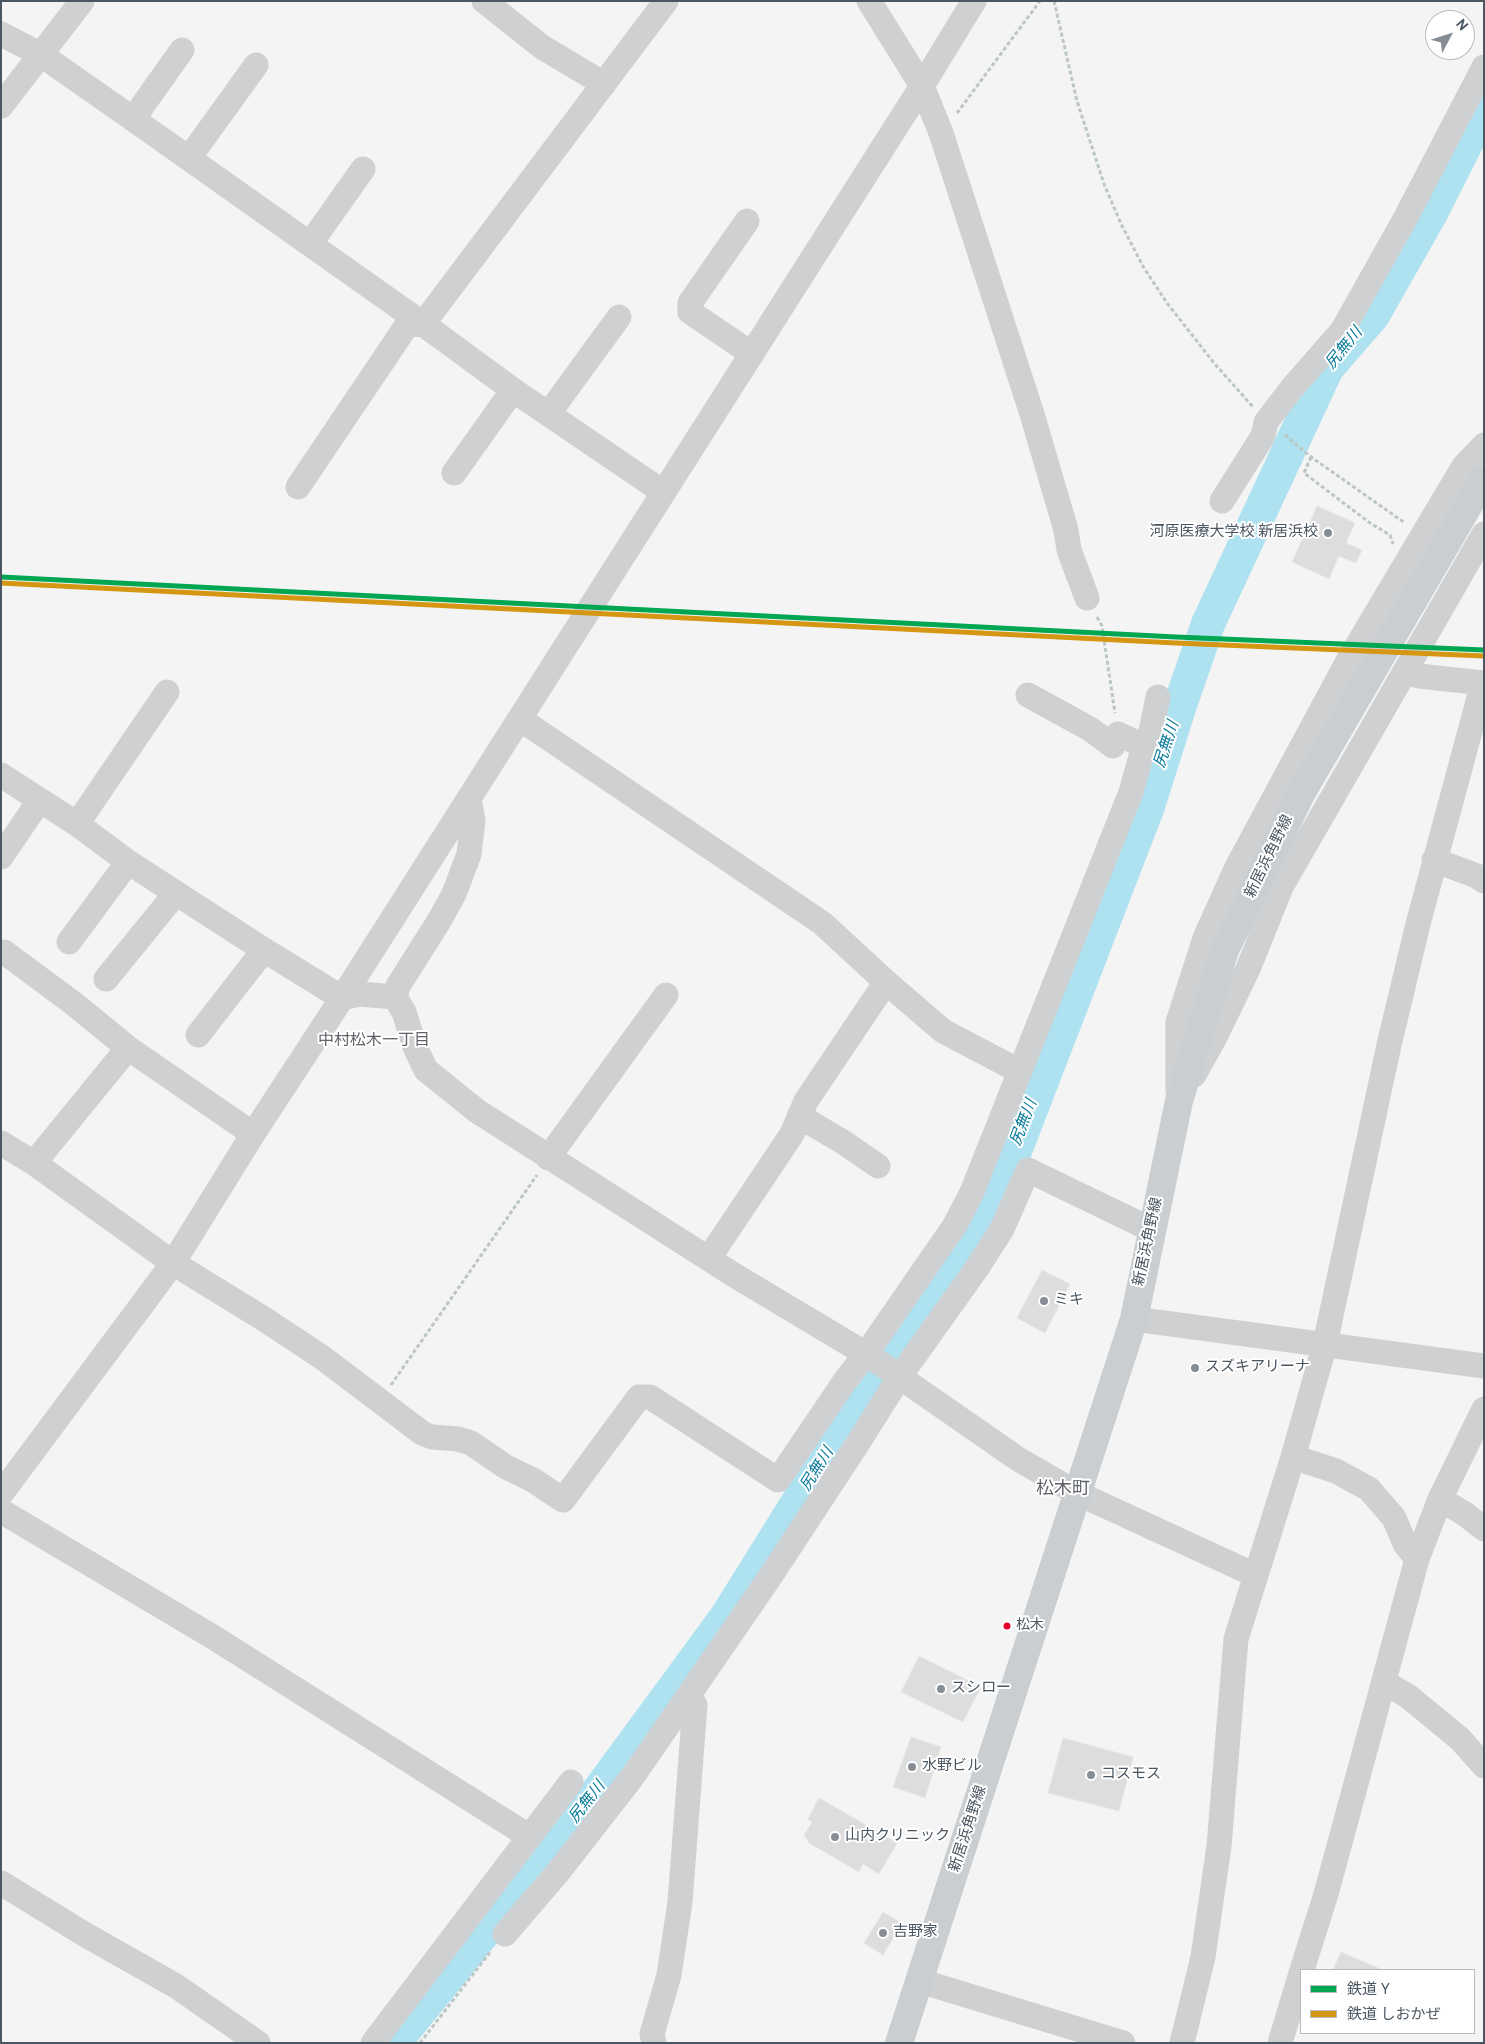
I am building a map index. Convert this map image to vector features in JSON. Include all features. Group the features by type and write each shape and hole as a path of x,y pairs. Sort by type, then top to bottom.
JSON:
{"main road":[{"name":"新居浜角野線","path":"899,2043 1134,1318 1178,1101 1225,950 1301,794 1484,479"}],"street":[{"path":"1,106 82,1"},
{"path":"484,1 542,47 604,84"},
{"path":"298,487 407,325 423,324 666,1"},
{"path":"869,1 922,86 941,134 1032,414 1066,530 1069,550 1087,598"},
{"path":"1,1494 173,1263 253,1134 342,998 752,354 974,1"},
{"path":"1,34 40,54 423,324 513,390 663,492"},
{"path":"133,119 182,50"},
{"path":"189,158 256,65"},
{"path":"1222,500 1292,388 1342,331 1406,217 1484,67"},
{"path":"310,244 363,169"},
{"path":"747,221 690,303 690,312 752,354"},
{"path":"549,413 619,317"},
{"path":"454,473 513,390"},
{"path":"1178,1101 1178,1022 1205,938 1237,867 1348,661 1464,466 1484,445"},
{"path":"1178,1101 1215,1036 1248,969 1281,887 1484,534"},
{"path":"1182,2043 1203,1957 1219,1846 1236,1639 1325,1344 1387,1054 1434,860 1483,683 1419,676 1404,672"},
{"path":"77,824 167,692"},
{"path":"1028,695 1090,729 1113,746 1118,734 1144,746"},
{"path":"1,1143 34,1163 173,1263 323,1358 422,1433 432,1437 458,1439 471,1443 506,1468 533,1480 563,1500 639,1397 650,1397 778,1480 845,1381 869,1355 956,1225 972,1192 1130,792 1144,746 1150,736 1158,697"},
{"path":"520,718 822,923 943,1031 1019,1071"},
{"path":"1,776 77,824 128,862 342,998 359,994 395,996"},
{"path":"469,798 473,821 470,854 454,894 398,986 395,996 404,1012 415,1047 426,1070 477,1111 548,1158 708,1258 869,1355 1018,1459 1077,1493 1255,1575"},
{"path":"1,857 38,801"},
{"path":"1434,860 1477,876 1484,881"},
{"path":"69,942 128,862"},
{"path":"106,979 176,892"},
{"path":"198,1034 264,950"},
{"path":"4,952 73,1003 128,1048 253,1134"},
{"path":"708,1258 792,1134 806,1101 886,982"},
{"path":"548,1158 666,995"},
{"path":"34,1163 128,1048"},
{"path":"799,1116 843,1142 878,1166"},
{"path":"505,1934 559,1871 634,1776 770,1577 858,1443 897,1375 977,1268 1002,1229 1028,1170 1152,1230"},
{"path":"1134,1318 1484,1366"},
{"path":"1303,1969 1326,1894 1417,1559 1440,1499 1484,1409"},
{"path":"1292,1457 1336,1471 1369,1489 1394,1518 1405,1544 1417,1559"},
{"path":"1440,1499 1465,1514 1484,1529"},
{"path":"1,1511 213,1637 530,1837"},
{"path":"1384,1682 1409,1697 1460,1739 1484,1766"},
{"path":"654,2043 652,2034 668,1975 680,1902 695,1705 689,1695"},
{"path":"373,2043 570,1782"},
{"path":"1,1883 84,1934 176,1986 258,2043"},
{"path":"1280,2043 1300,1978"},
{"path":"920,1981 1123,2043"}],"path":[{"path":"941,134 1040,1"},
{"path":"1054,1 1077,101 1104,184 1122,226 1144,268 1167,303 1214,363 1270,424 1311,457 1400,521"},
{"path":"1311,457 1304,473 1370,523 1390,535 1396,549"},
{"path":"1087,598 1102,626 1118,734"},
{"path":"379,1402 548,1158"},
{"path":"420,2043 505,1934"}],"building":[{"name":"河原医療大学校 新居浜校","path":"1317,506 1355,523 1346,543 1362,550 1356,563 1339,556 1329,579 1292,562"},
{"name":"ミキ","path":"1042,1270 1070,1284 1045,1333 1017,1318"},
{"name":"スシロー","path":"919,1656 981,1687 963,1722 901,1692"},
{"name":"水野ビル","path":"911,1737 941,1747 925,1798 893,1787"},
{"name":"コスモス","path":"1063,1738 1133,1757 1119,1811 1048,1793"},
{"name":"山内クリニック","path":"819,1798 897,1843 879,1874 863,1864 859,1872 809,1843 804,1835 812,1822 808,1819"},
{"name":"吉野家","path":"883,1912 902,1923 883,1955 864,1943"},
{"path":"1341,1952 1381,1969 1333,1969"}],"waterway":[{"name":"尻無川","path":"394,2043 600,1789 727,1616 856,1409 982,1224 1015,1151 1147,809 1208,624 1327,368 1373,315 1432,211 1484,108"}],"rail line":[{"name":"Y","path":"1,577 1176,637 1484,650"},
{"name":"しおかぜ","path":"1,583 1176,643 1484,656"}],"place":[{"name":"河原医療大学校 新居浜校","path":"1328,533"},
{"name":"ミキ","path":"1044,1301"},
{"name":"スズキアリーナ","path":"1195,1368"},
{"name":"松木","path":"1007,1626"},
{"name":"スシロー","path":"941,1689"},
{"name":"水野ビル","path":"912,1767"},
{"name":"コスモス","path":"1091,1775"},
{"name":"山内クリニック","path":"835,1837"},
{"name":"吉野家","path":"883,1933"}],"district":[{"name":"中村松木一丁目","path":"374,1042"},
{"name":"松木町","path":"1063,1490"}]}
